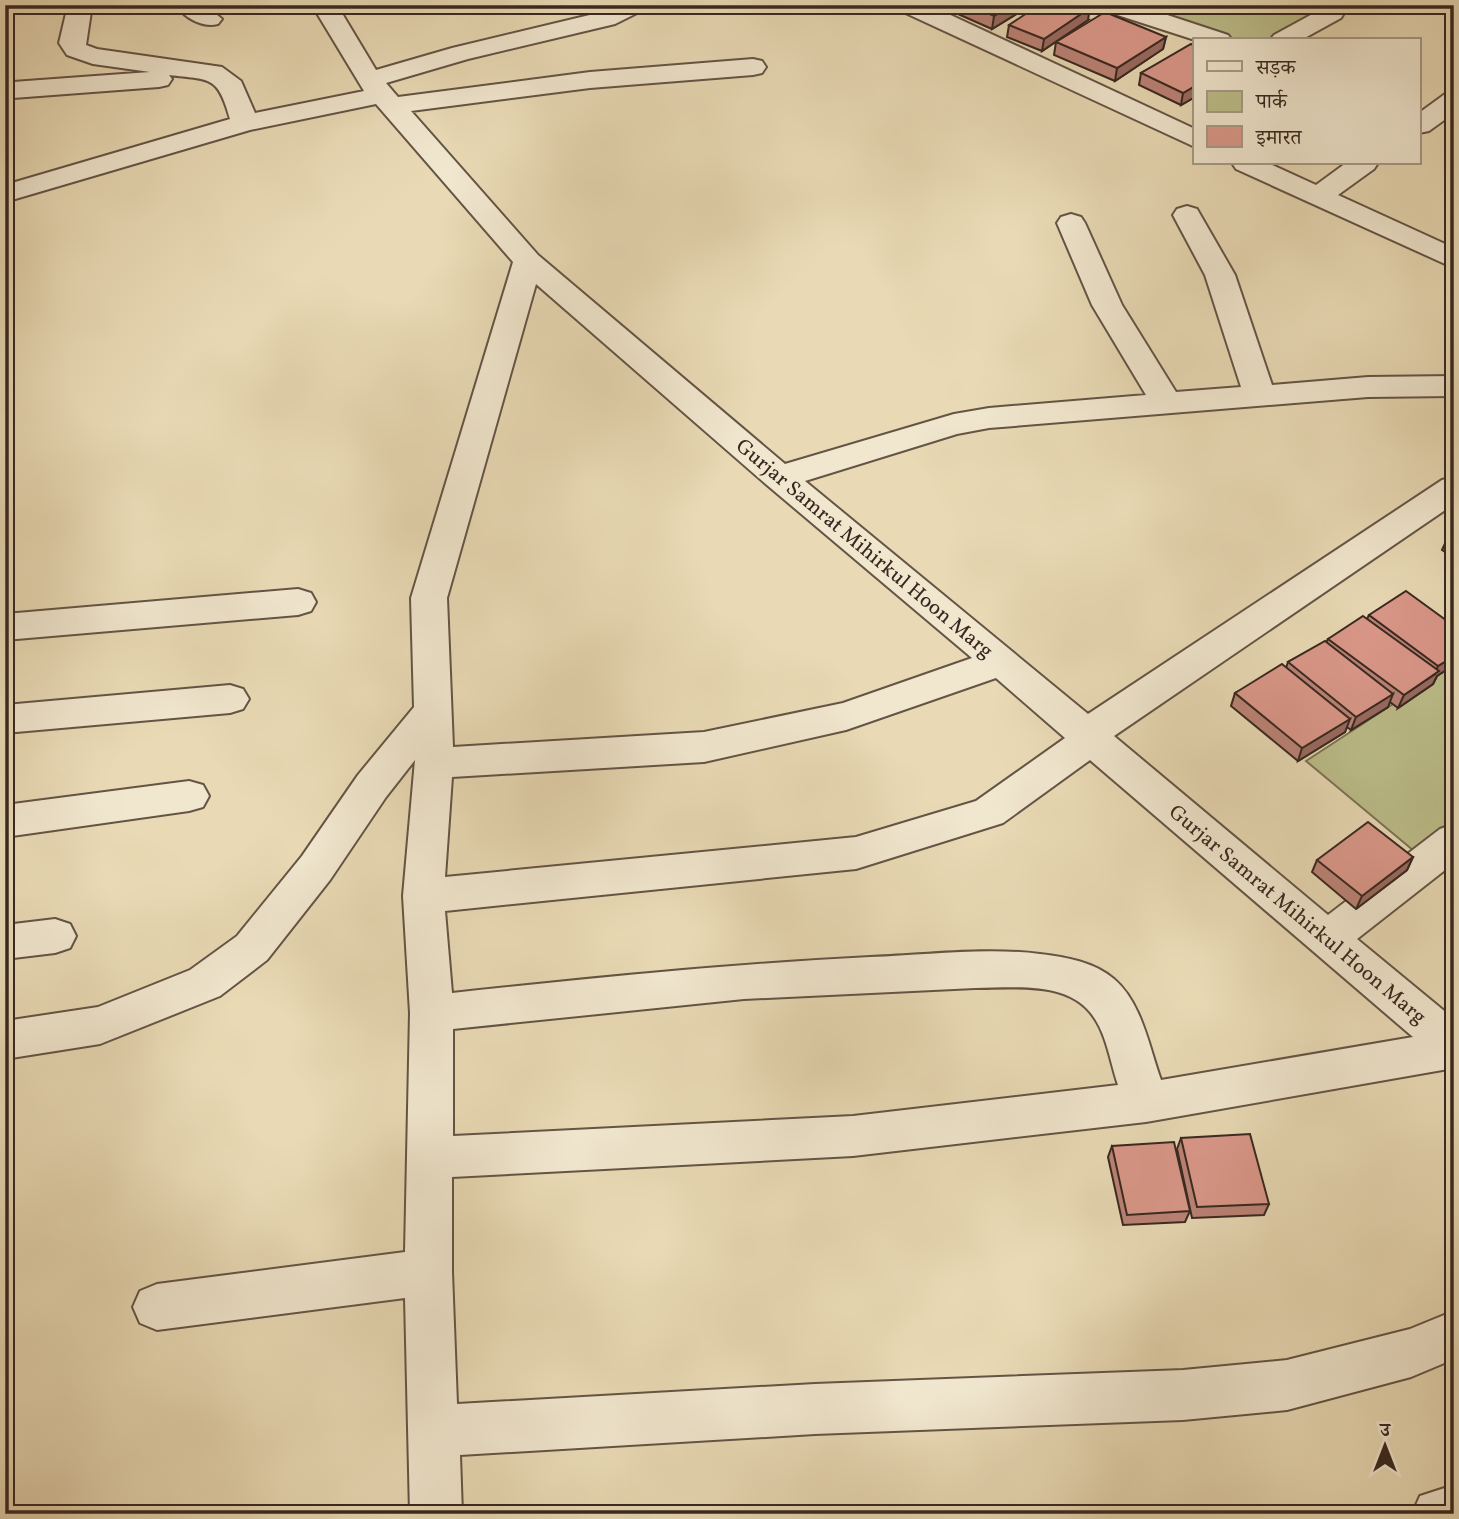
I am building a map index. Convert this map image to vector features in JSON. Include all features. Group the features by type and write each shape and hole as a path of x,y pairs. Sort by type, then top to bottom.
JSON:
{"street":[{"path":"80,5 72,43 76,50 93,56 213,73 226,78 234,87 245,123"},
{"name":"Gurjar Samrat Mihirkul Hoon Marg","path":"324,5 381,94 528,261 1454,1048"},
{"path":"381,94 461,53 606,19 635,5"},
{"path":"908,5 1193,138"},
{"path":"1111,5 1213,38"},
{"path":"1287,38 1332,13 1327,5"},
{"path":"5,194 245,123 381,94 753,67"},
{"path":"13,90 98,86 213,73"},
{"path":"1248,164 1454,258"},
{"path":"1318,195 1363,164"},
{"path":"1187,215 1220,275 1259,395"},
{"path":"1071,223 1107,305 1166,402"},
{"path":"436,1514 428,1272 432,1013 423,896 434,763 429,598 528,261"},
{"path":"779,477 954,424 989,418 1368,387 1454,386"},
{"path":"423,896 856,853 989,812 1087,742 1086,735 1454,488"},
{"path":"5,627 298,602"},
{"path":"434,763 704,747 846,716 1001,662"},
{"path":"5,719 230,699"},
{"path":"5,1041 100,1026 205,982 252,948 316,868 372,786 432,711"},
{"path":"5,821 189,796"},
{"path":"1326,939 1454,840"},
{"path":"5,942 55,936"},
{"path":"432,1013 744,981 975,970 1037,971 1074,977 1099,992 1115,1011 1146,1102"},
{"path":"428,1158 853,1136 1146,1102 1454,1048"},
{"path":"157,1307 428,1272"},
{"path":"433,1432 815,1409 1209,1392 1287,1385 1411,1353 1454,1335"},
{"path":"1438,1514 1454,1511"}],"green space":[{"path":"1111,5 1327,5 1332,13 1287,38 1213,38"},
{"path":"1454,664 1454,840 1426,861 1306,761"}],"building":[{"path":"968,5 1012,5 994,16"},
{"path":"1039,5 1084,5 1090,8 1044,39 1009,25"},
{"path":"1105,12 1166,37 1117,68 1056,42"},
{"path":"1193,45 1193,87 1183,93 1141,73"},
{"path":"1406,591 1454,626 1454,656 1438,666 1369,615"},
{"path":"1363,616 1439,671 1404,695 1328,639"},
{"path":"1325,641 1393,694 1356,717 1288,662"},
{"path":"1282,664 1350,719 1302,748 1235,693"},
{"path":"1368,822 1413,857 1362,896 1317,860"},
{"path":"1250,1134 1269,1204 1197,1207 1181,1138"},
{"path":"1174,1142 1190,1211 1127,1215 1112,1146"}]}
